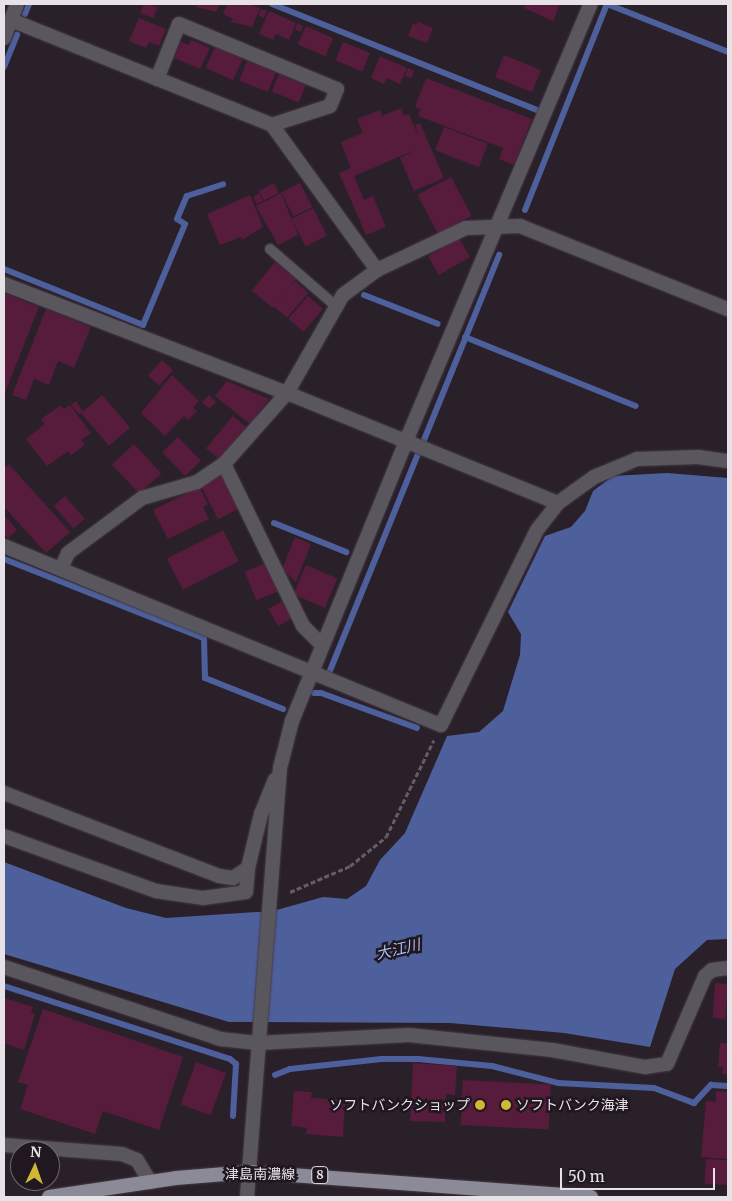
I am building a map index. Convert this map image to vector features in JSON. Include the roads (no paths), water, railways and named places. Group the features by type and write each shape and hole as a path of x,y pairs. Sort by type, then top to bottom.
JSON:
{"main road":[{"name":"津島南濃線","path":"49,1197 150,1182 250,1172 591,1197"}],"street":[{"path":"4,38 17,4"},
{"path":"4,836 156,891 203,898 246,892 248,868 261,814 280,768 292,721 311,672 406,441 591,4"},
{"path":"11,20 272,125 377,270"},
{"path":"157,79 179,24 337,89 330,106 272,125"},
{"path":"61,569 68,553 142,498 196,482 224,464 287,393 343,295 377,270 466,228 520,226 728,309"},
{"path":"4,284 287,393 558,503"},
{"path":"4,546 441,725 537,530 558,503 594,477 637,459 698,457 728,461"},
{"path":"224,464 304,626 322,644"},
{"path":"247,1197 280,768"},
{"path":"4,793 219,876 233,878 248,868"},
{"path":"4,967 220,1039 410,1035 552,1050 658,1067 667,1064 673,1055 705,976 712,970 728,968"},
{"path":"4,1145 122,1154 137,1160 150,1182"}],"lane":[{"path":"270,249 337,307"}],"water":[{"name":"大江川","path":"667,473 728,478 728,939 707,940 675,969 650,1047 564,1033 450,1023 229,1022 4,954 4,862 126,908 166,918 273,911 323,897 347,899 366,886 380,860 405,833 447,736 479,732 503,711 520,655 521,634 508,612 545,536 571,527 585,511 593,491 613,476"}],"waterway":[{"path":"25,14 29,4"},
{"path":"272,4 537,110"},
{"path":"525,210 607,4 728,52"},
{"path":"4,67 17,34"},
{"path":"4,269 143,325 185,224 177,219 187,196 223,184"},
{"path":"424,440 499,255"},
{"path":"364,295 438,324"},
{"path":"465,337 636,406"},
{"path":"329,673 418,454"},
{"path":"274,523 346,552"},
{"path":"4,559 204,638 205,678 283,709"},
{"path":"314,693 321,693 417,728"},
{"path":"4,986 230,1059 236,1064 233,1116"},
{"path":"275,1075 290,1069 381,1059 418,1059 492,1066 558,1083 654,1088 694,1103 711,1085 728,1086"}],"place":[{"name":"ソフトバンクショップ","path":"480,1105"},
{"name":"ソフトバンク海津","path":"506,1105"}]}
